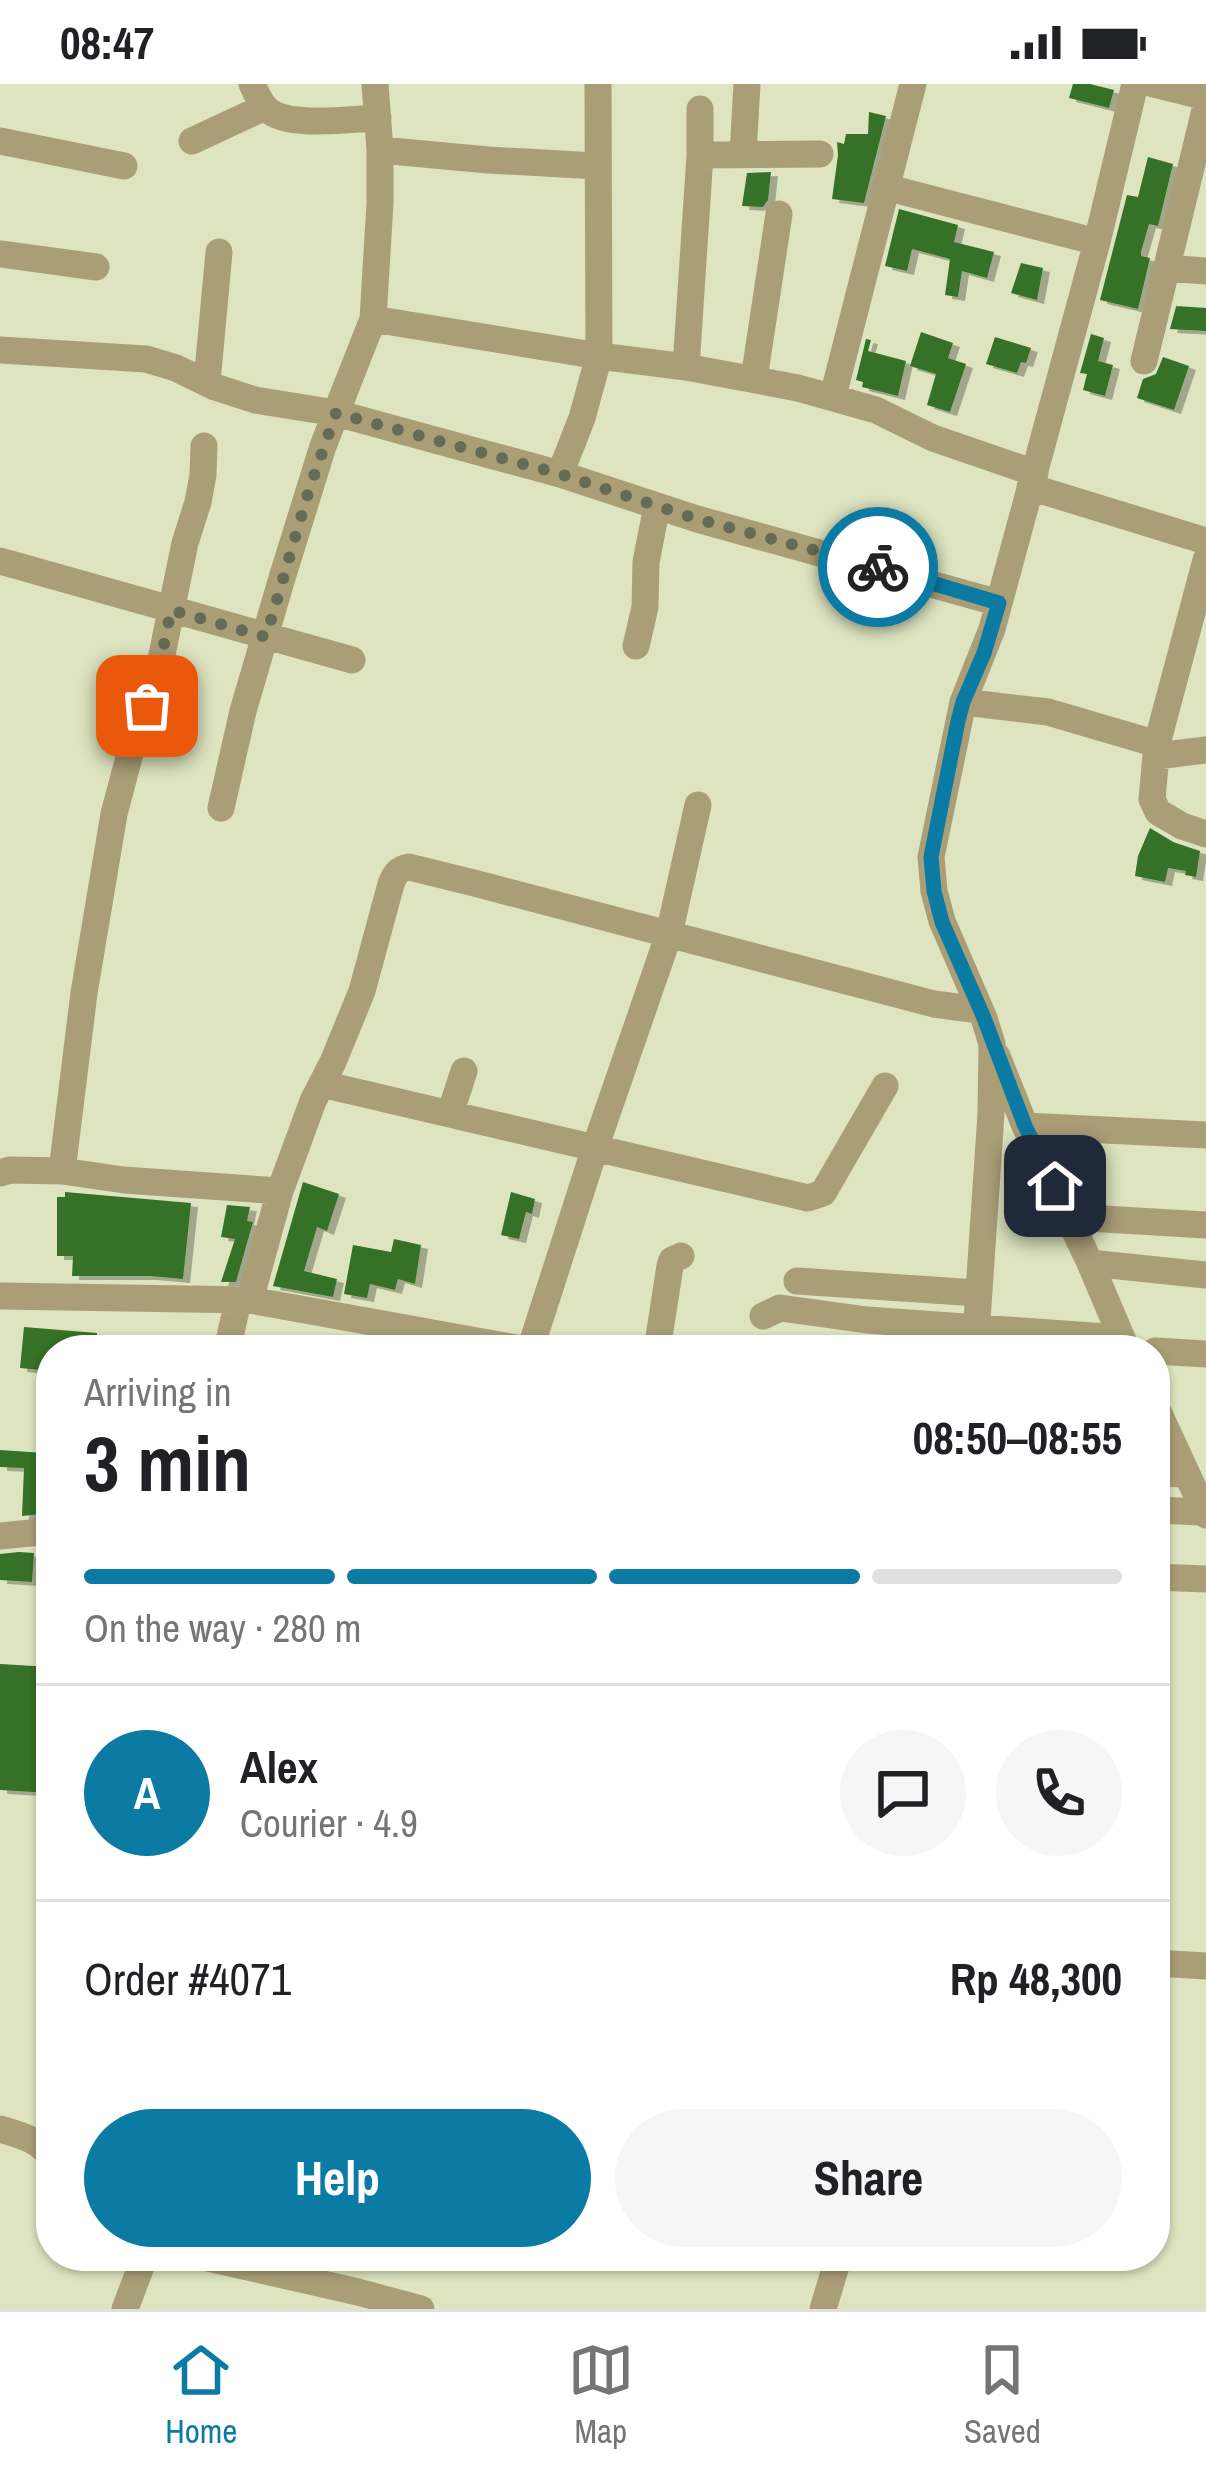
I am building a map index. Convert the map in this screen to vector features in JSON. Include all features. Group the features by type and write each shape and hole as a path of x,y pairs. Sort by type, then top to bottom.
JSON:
{"street":[{"path":"221,808 243,711 309,490 373,319 380,150 375,84"},
{"path":"560,474 599,356 598,84"},
{"path":"743,154 747,84"},
{"path":"833,397 913,84"},
{"path":"1123,1335 1025,1126 942,922 931,857 961,711 999,603 1135,84"},
{"path":"1144,361 1206,102 1154,84"},
{"path":"192,141 259,96 269,112 296,120 378,118"},
{"path":"686,367 700,109"},
{"path":"0,141 124,166"},
{"path":"380,150 597,166"},
{"path":"700,155 820,154"},
{"path":"885,187 1097,242"},
{"path":"754,380 779,214"},
{"path":"207,382 219,252"},
{"path":"0,254 96,267"},
{"path":"1166,268 1206,271"},
{"path":"373,319 686,367 833,397 876,410 1033,480 1206,541"},
{"path":"0,350 146,359 254,400 336,413 560,474 999,603"},
{"path":"62,1171 83,993 113,814 158,674 184,543 200,489 204,446"},
{"path":"636,646 657,506"},
{"path":"1206,560 1157,750 1152,799 1158,812 1206,834"},
{"path":"0,561 352,660"},
{"path":"961,711 1048,712 1157,750 1206,750"},
{"path":"534,1335 669,934 698,806"},
{"path":"232,1335 313,1100 362,991 391,884 402,868 934,1004 980,1010"},
{"path":"976,1335 992,1114 992,1044"},
{"path":"450,1114 464,1071"},
{"path":"322,1084 815,1198 823,1193 885,1086"},
{"path":"1025,1126 1206,1135"},
{"path":"0,1173 62,1171 280,1191"},
{"path":"1070,1216 1206,1225"},
{"path":"659,1335 670,1266 681,1256"},
{"path":"1090,1263 1206,1275"},
{"path":"796,1281 978,1293"},
{"path":"0,1296 244,1301 379,1335"},
{"path":"763,1316 780,1308 953,1335"},
{"path":"1170,1352 1206,1354"},
{"path":"1170,1437 1205,1514 1170,1511"},
{"path":"1170,1473 1187,1474"},
{"path":"0,1536 36,1533"},
{"path":"1170,1578 1206,1580"},
{"path":"1170,1964 1206,1966"},
{"path":"0,2129 36,2142"},
{"path":"125,2309 139,2271"},
{"path":"253,2271 356,2300 421,2309"},
{"path":"823,2309 834,2271"}],"building":[{"path":"1073,84 1114,90 1109,108 1069,98"},
{"path":"869,112 886,116 864,203 832,199 837,142 844,144 846,134 868,134"},
{"path":"1148,157 1173,164 1158,226 1149,224 1141,252 1150,258 1138,309 1100,300 1127,195 1138,197"},
{"path":"771,172 763,207 742,206 747,173"},
{"path":"899,209 958,225 954,242 994,252 987,278 962,271 958,297 945,295 950,259 912,249 907,271 885,266"},
{"path":"1021,263 1043,268 1037,300 1011,293"},
{"path":"1176,306 1206,308 1206,331 1170,329"},
{"path":"921,332 953,343 948,358 966,364 950,412 927,405 936,374 910,366"},
{"path":"1091,334 1104,338 1098,361 1113,365 1105,396 1083,390 1087,374 1080,373"},
{"path":"995,337 1031,348 1017,373 986,364"},
{"path":"866,339 871,340 868,351 906,361 898,396 862,387 863,382 856,380"},
{"path":"1163,357 1189,366 1174,410 1137,398 1143,379 1156,374"},
{"path":"1150,828 1200,851 1196,877 1168,868 1165,882 1135,876"},
{"path":"303,1182 339,1194 327,1231 317,1227 304,1271 337,1279 333,1297 273,1286"},
{"path":"65,1192 191,1203 183,1279 72,1276 73,1256 57,1256 57,1197 65,1197"},
{"path":"511,1192 535,1199 519,1239 501,1235"},
{"path":"227,1205 250,1207 247,1221 253,1222 236,1282 221,1282 235,1239 221,1237"},
{"path":"394,1239 421,1245 415,1284 398,1279 395,1290 370,1284 367,1298 344,1294 353,1245 391,1252"},
{"path":"24,1327 97,1333 36,1335 36,1370 20,1368"},
{"path":"0,1450 36,1452 36,1515 22,1516 24,1468 0,1467"},
{"path":"34,1553 32,1582 0,1580 0,1554"},
{"path":"0,1664 36,1666 36,1792 0,1790"}],"way so far":[{"path":"147,706 171,610 266,637 336,413 878,567"}],"route":[{"path":"878,567 999,603 958,721 931,872 942,922 1025,1126 1055,1186"}]}
